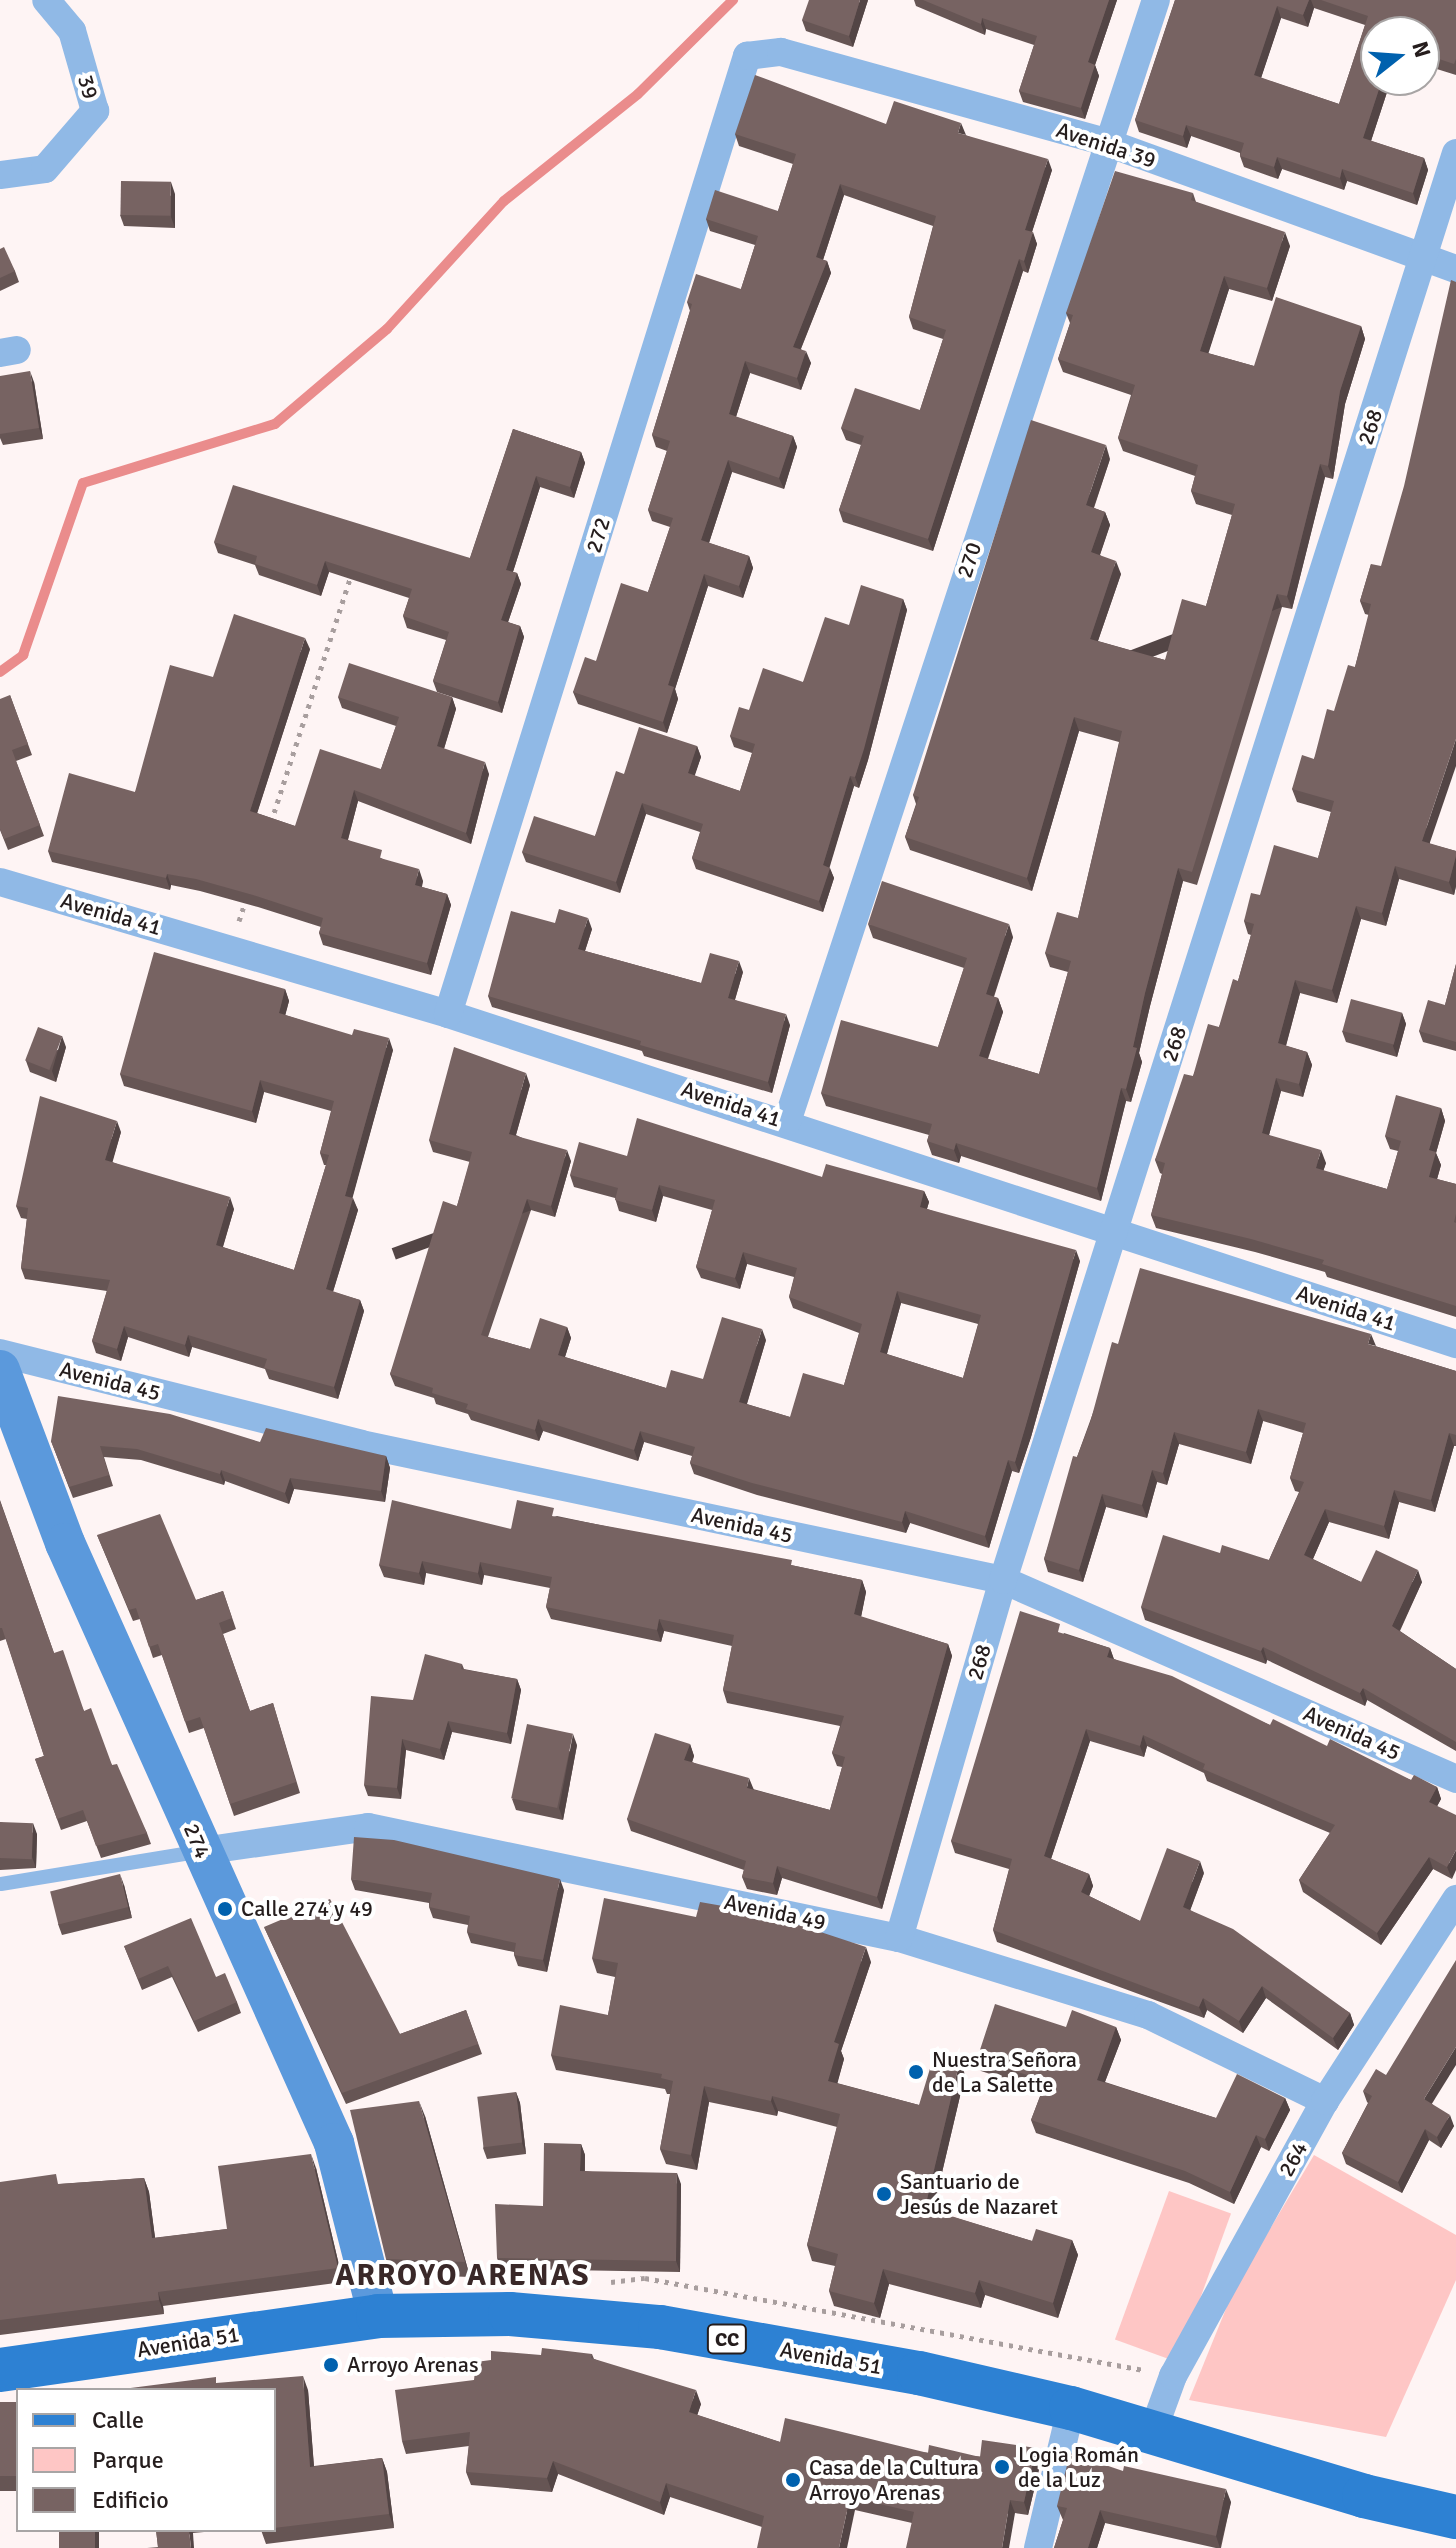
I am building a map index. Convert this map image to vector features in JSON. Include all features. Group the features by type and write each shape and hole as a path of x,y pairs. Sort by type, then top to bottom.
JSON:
{"main road":[{"name":"Avenida 51","path":"0,2370 378,2316 510,2314 660,2327 919,2373 1071,2408 1364,2496 1456,2517"}],"street":[{"name":"39","path":"0,175 45,169 95,111 72,31 46,0"},
{"name":"270","path":"787,1122 1105,142 1156,0"},
{"name":"Avenida 39","path":"747,56 781,52 1105,142 1456,269"},
{"name":"272","path":"448,1014 747,56"},
{"name":"268","path":"899,1938 1003,1580 1456,153"},
{"name":"Avenida 41","path":"0,882 448,1014 787,1122 1456,1344"},
{"name":"Avenida 45","path":"0,1353 361,1444 1003,1580 1456,1779"},
{"name":"274","path":"0,1370 65,1543 334,2143 378,2316"},
{"name":"Avenida 49","path":"202,1851 368,1827 899,1938 1148,2015 1325,2101"},
{"name":"264","path":"1153,2431 1173,2376 1325,2101 1456,1899"},
{"path":"1038,2548 1071,2408"}],"lane":[{"path":"1,1884 202,1851"}],"path":[{"path":"269,830 355,564"},
{"path":"231,948 250,889"},
{"path":"606,2283 645,2278 1173,2376"}],"green space":[{"path":"1314,2155 1456,2235 1456,2280 1386,2437 1189,2400 1234,2289"},
{"path":"1169,2191 1231,2214 1177,2362 1115,2339"}],"building":[{"path":"809,0 860,0 849,36 802,20"},
{"path":"923,0 1109,0 1088,62 1095,65 1081,108 1019,91 1037,36 982,18 981,24"},
{"path":"1175,0 1309,0 1303,15 1277,6 1254,75 1339,104 1360,40 1360,96 1377,96 1363,138 1424,158 1413,193 1342,169 1340,178 1277,157 1274,167 1240,156 1244,143 1186,125 1183,136 1135,120"},
{"path":"1321,0 1456,0 1454,64 1440,59 1440,16 1368,16"},
{"path":"755,75 886,124 894,101 961,123 958,133 1048,159 1025,230 1033,232 1024,261 1019,259 928,539 839,510 864,436 841,428 855,388 920,410 946,330 909,317 936,216 840,184 816,257 827,261 793,347 806,351 797,378 745,361 729,414 793,436 779,478 728,460 701,540 749,556 739,586 704,574 668,685 674,687 663,722 573,692 585,657 596,661 621,583 648,592 673,518 648,510 670,441 652,435 692,304 687,302 696,274 741,289 758,236 706,219 715,190 778,211 796,154 735,134"},
{"path":"1115,171 1193,193 1191,200 1285,232 1267,288 1224,276 1200,351 1254,366 1276,297 1361,326 1340,391 1328,466 1320,464 1287,596 1277,594 1192,872 1178,868 1145,993 1133,1047 1137,1048 1126,1089 1121,1088 1097,1188 956,1143 954,1150 927,1141 932,1124 821,1093 841,1020 938,1047 967,958 868,924 882,881 1009,924 986,994 998,998 979,1056 1039,1074 1071,961 1045,953 1057,912 1078,918 1122,731 1074,717 1027,878 905,837 919,797 913,795 1031,420 1106,445 1086,505 1105,512 1091,552 1116,561 1090,639 1165,660 1182,599 1206,606 1235,504 1191,491 1198,465 1118,438 1135,385 1058,359 1073,315 1066,313"},
{"path":"121,181 171,182 170,216 120,215"},
{"path":"4,247 15,271 0,278 0,249"},
{"path":"1451,280 1456,282 1456,739 1422,841 1456,851 1456,856 1449,882 1395,866 1382,913 1356,906 1332,990 1295,980 1278,1043 1307,1052 1299,1084 1276,1078 1262,1133 1321,1150 1316,1168 1387,1189 1401,1141 1385,1136 1396,1095 1441,1108 1429,1150 1436,1152 1429,1177 1456,1184 1456,1306 1322,1264 1324,1260 1151,1215 1165,1163 1155,1160 1184,1074 1193,1076 1208,1024 1219,1027 1233,979 1238,981 1254,924 1244,921 1251,893 1260,895 1274,845 1318,858 1334,801 1292,789 1302,755 1314,759 1327,709 1334,711 1348,665 1355,667 1371,604 1360,601 1371,564 1381,566 1404,486"},
{"path":"30,371 39,428 0,434 0,376"},
{"path":"513,429 581,452 570,487 536,476 506,570 517,573 501,620 520,626 498,702 433,681 449,632 403,616 412,589 325,561 317,585 255,564 257,556 214,542 233,485 470,558"},
{"path":"861,585 903,599 864,749 855,777 850,776 823,865 830,868 819,901 692,858 703,824 642,803 616,882 522,852 534,816 595,836 616,771 624,774 639,727 697,746 688,773 740,791 755,744 730,736 739,707 749,710 763,668 803,682 825,617 849,625"},
{"path":"234,614 305,638 250,811 295,826 320,749 381,769 399,717 338,697 349,663 452,697 437,746 485,762 466,833 354,790 341,838 382,850 380,858 419,869 415,885 447,894 427,963 319,933 323,918 253,895 196,879 167,874 166,878 48,851 69,773 135,792 170,665 213,677"},
{"path":"10,695 28,744 12,750 40,825 4,839 0,829 0,699"},
{"path":"559,909 588,918 578,949 701,983 710,953 739,961 728,998 786,1014 768,1082 488,996 511,911 555,923"},
{"path":"154,952 285,989 279,1013 352,1035 354,1029 389,1038 345,1196 353,1198 326,1289 360,1300 334,1387 264,1368 267,1359 188,1335 185,1345 124,1326 117,1349 92,1341 110,1280 21,1268 28,1208 16,1206 40,1096 117,1121 105,1160 230,1197 216,1245 294,1270 329,1155 320,1153 334,1101 260,1080 252,1111 120,1074"},
{"path":"1456,964 1456,1042 1419,1031 1428,1000 1445,1005"},
{"path":"1351,999 1402,1013 1394,1045 1342,1031"},
{"path":"38,1027 62,1036 49,1070 25,1061"},
{"path":"454,1047 526,1073 509,1134 567,1150 551,1206 527,1199 481,1335 530,1349 540,1318 567,1327 558,1355 666,1388 671,1370 703,1379 722,1317 762,1329 739,1402 790,1417 803,1373 844,1385 862,1324 789,1297 797,1268 743,1252 735,1278 696,1267 715,1200 659,1185 652,1210 615,1200 618,1188 570,1175 579,1142 627,1156 637,1118 822,1177 826,1164 924,1191 920,1207 1076,1250 1015,1462 1008,1460 985,1536 905,1511 902,1522 752,1483 690,1463 695,1447 640,1431 634,1450 538,1419 535,1430 466,1409 468,1404 432,1393 433,1388 390,1374 443,1201 457,1206 472,1152 429,1140","holes":["897,1291 981,1315 963,1378 880,1352"]},
{"path":"1140,1268 1371,1334 1368,1344 1456,1371 1456,1435 1449,1433 1431,1500 1394,1490 1384,1526 1325,1509 1304,1555 1361,1582 1376,1550 1418,1570 1392,1626 1456,1669 1456,1742 1363,1688 1360,1693 1263,1647 1261,1651 1141,1607 1163,1535 1220,1553 1222,1545 1269,1560 1304,1482 1290,1478 1306,1423 1258,1409 1246,1452 1174,1432 1163,1473 1152,1470 1142,1505 1102,1494 1079,1570 1044,1559 1073,1456 1077,1457 1090,1423 1112,1342 1118,1344"},
{"path":"58,1396 170,1414 260,1442 266,1428 386,1456 381,1491 290,1478 285,1493 221,1470 220,1474 137,1449 100,1446 109,1475 69,1487 51,1441"},
{"path":"392,1500 511,1529 517,1500 554,1508 552,1516 792,1560 791,1565 862,1580 854,1614 948,1644 877,1897 777,1866 773,1883 742,1877 746,1861 627,1819 655,1733 690,1744 684,1760 749,1778 747,1788 830,1810 845,1757 832,1753 844,1716 723,1690 734,1635 659,1619 657,1630 546,1607 552,1577 480,1562 478,1573 422,1561 419,1573 379,1565"},
{"path":"0,1501 54,1653 63,1650 84,1711 91,1708 112,1765 117,1764 147,1833 96,1846 83,1810 57,1819 35,1759 44,1756 0,1628"},
{"path":"160,1514 196,1600 223,1591 232,1618 219,1623 250,1711 273,1703 296,1782 230,1804 200,1717 185,1722 158,1644 149,1647 136,1608 129,1610 97,1535"},
{"path":"1020,1611 1060,1624 1058,1632 1110,1648 1107,1657 1172,1676 1270,1725 1273,1719 1327,1746 1330,1739 1411,1780 1414,1775 1437,1787 1429,1802 1456,1815 1456,1850 1447,1867 1429,1857 1377,1933 1299,1880 1335,1825 1203,1769 1205,1764 1143,1735 1140,1746 1086,1729 1044,1856 1089,1874 1081,1892 1140,1921 1167,1848 1200,1861 1183,1907 1233,1929 1350,2013 1333,2038 1262,1986 1239,2021 1203,1998 1199,2007 993,1930 1012,1859 951,1841"},
{"path":"425,1654 462,1664 461,1669 517,1679 507,1733 448,1721 440,1749 402,1739 397,1788 364,1785 371,1696 413,1700"},
{"path":"527,1724 573,1734 557,1808 511,1798"},
{"path":"0,1822 33,1823 32,1859 0,1858"},
{"path":"354,1837 394,1840 560,1879 543,1960 514,1955 516,1943 467,1932 470,1916 429,1907 432,1893 351,1879"},
{"path":"120,1874 128,1907 58,1924 50,1891"},
{"path":"604,1898 696,1917 700,1902 763,1913 866,1947 834,2042 839,2044 828,2081 919,2105 935,2052 960,2060 925,2208 1032,2241 1036,2229 1072,2240 1053,2303 979,2280 975,2293 883,2269 874,2303 829,2291 838,2254 807,2245 840,2114 772,2096 771,2101 704,2086 691,2155 660,2149 673,2081 661,2078 662,2074 551,2055 560,2005 608,2015 618,1963 592,1958"},
{"path":"330,1899 400,2034 466,2010 478,2044 342,2093 264,1927"},
{"path":"191,1918 216,1977 225,1973 237,2002 194,2021 168,1966 138,1979 124,1946"},
{"path":"1456,1960 1456,2047 1424,2099 1450,2115 1437,2137 1425,2129 1398,2182 1342,2153 1372,2096 1363,2091 1376,2069 1386,2075"},
{"path":"995,2004 1066,2027 1072,2010 1116,2027 1097,2080 1216,2118 1237,2074 1285,2098 1265,2139 1256,2135 1230,2192 1185,2171 1031,2120 1046,2081 977,2059"},
{"path":"516,2092 522,2143 484,2147 477,2097"},
{"path":"419,2101 465,2262 386,2259 350,2110"},
{"path":"544,2143 581,2144 580,2171 677,2173 676,2261 497,2258 495,2204 543,2206"},
{"path":"311,2154 338,2268 158,2292 159,2300 0,2320 0,2182 56,2174 58,2184 144,2178 152,2238 227,2229 218,2166"},
{"path":"542,2348 592,2354 591,2358 696,2390 689,2412 780,2442 785,2418 928,2453 929,2445 980,2457 982,2440 1036,2448 1024,2502 1010,2500 1002,2548 906,2548 914,2512 850,2497 839,2548 757,2548 764,2516 666,2483 660,2502 553,2461 547,2478 466,2472 470,2432 402,2441 395,2390 474,2380 476,2362 491,2360 491,2351 541,2355"},
{"path":"303,2376 310,2467 382,2458 389,2514 276,2528 276,2388 131,2388 216,2377 216,2383"},
{"path":"0,2402 16,2402 16,2476 0,2476"},
{"path":"1070,2453 1123,2471 1124,2466 1226,2489 1216,2536 1100,2510 1088,2548 1054,2548 1067,2508 1057,2506"},
{"path":"59,2532 95,2532 95,2548 59,2548"},
{"path":"156,2532 189,2532 191,2548 147,2548 158,2547"}],"waterway":[{"path":"0,672 23,655 83,483 275,424 387,329 504,201 638,94 733,0"}],"place":[{"name":"Calle 274 y 49","path":"225,1909"},
{"name":"Nuestra Señora de La Salette","path":"916,2072"},
{"name":"Santuario de Jesús de Nazaret","path":"884,2194"},
{"name":"Arroyo Arenas","path":"331,2365"},
{"name":"Logia Román de la Luz","path":"1002,2467"},
{"name":"Casa de la Cultura Arroyo Arenas","path":"793,2480"}],"district":[{"name":"ARROYO ARENAS","path":"463,2276"}]}
